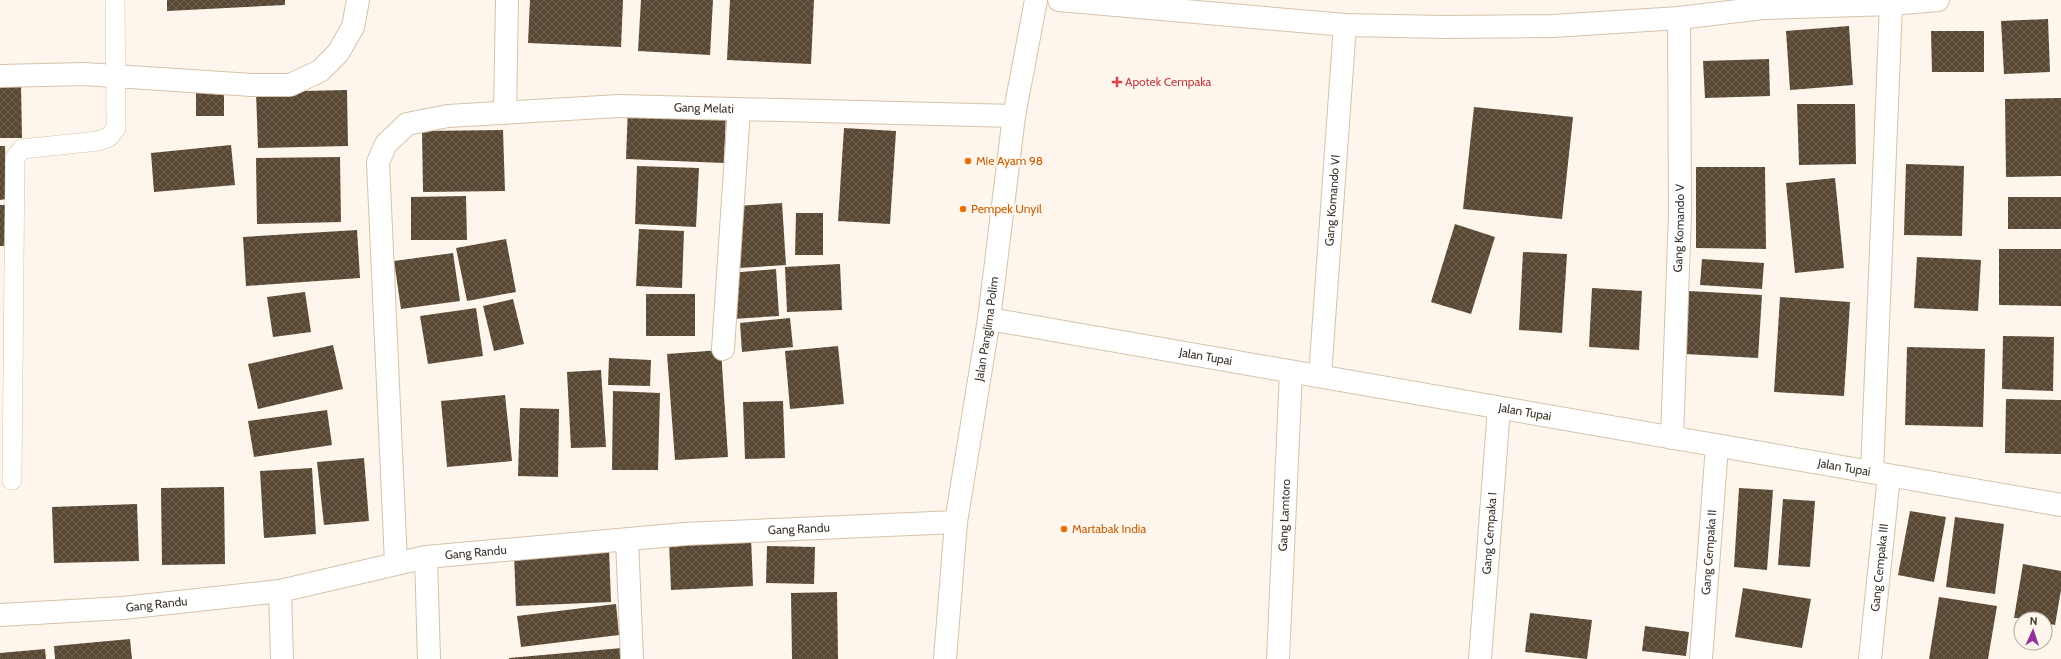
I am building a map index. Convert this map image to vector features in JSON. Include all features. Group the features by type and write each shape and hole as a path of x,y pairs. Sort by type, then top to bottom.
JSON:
{"street":[{"path":"0,76 84,74 252,85 290,85 320,71 338,53 354,26 358,0"},
{"path":"505,113 507,0"},
{"name":"Jalan Panglima Polim","path":"945,659 956,522 989,319 1014,116 1036,0"},
{"path":"1059,0 1345,25 1553,26 1679,18 1763,4 1891,4 1938,0"},
{"name":"Gang Cempaka III","path":"1870,659 1880,474 1891,4"},
{"name":"Gang Komando V","path":"1672,438 1680,213 1679,18"},
{"name":"Gang Komando VI","path":"1320,376 1345,25"},
{"name":"Gang Melati","path":"396,563 378,162 386,144 407,124 448,116 618,106 1014,116"},
{"path":"723,349 739,110"},
{"name":"Jalan Tupai","path":"989,319 2061,505"},
{"name":"Gang Lamtoro","path":"1278,659 1291,372"},
{"name":"Gang Cempaka I","path":"1480,659 1498,408"},
{"name":"Gang Cempaka II","path":"1702,659 1717,446"},
{"name":"Gang Randu","path":"0,615 123,608 280,591 426,557 685,534 956,522"},
{"path":"627,540 632,659"},
{"path":"426,557 429,659"},
{"path":"280,591 282,659"}],"lane":[{"path":"12,480 15,158 22,149 98,141 109,137 116,128 115,0"}],"building":[{"path":"167,0 285,0 285,5 167,11"},
{"path":"530,0 623,0 621,47 528,43"},
{"path":"641,0 713,0 710,55 638,51"},
{"path":"730,0 814,0 811,64 727,60"},
{"path":"2048,19 2050,72 2004,74 2001,21"},
{"path":"1849,26 1853,85 1790,90 1786,31"},
{"path":"1931,31 1984,31 1984,72 1932,72"},
{"path":"1769,59 1770,96 1705,98 1703,61"},
{"path":"224,83 224,116 196,116 196,84"},
{"path":"21,84 22,138 0,138 0,85"},
{"path":"347,90 348,146 258,148 256,92"},
{"path":"2061,98 2061,176 2006,177 2005,99"},
{"path":"1797,104 1855,104 1856,164 1799,165"},
{"path":"628,107 726,112 724,163 626,159"},
{"path":"1474,107 1573,117 1562,219 1463,209"},
{"path":"844,128 896,131 890,224 838,221"},
{"path":"503,130 505,191 423,192 422,131"},
{"path":"231,145 235,185 154,192 151,153"},
{"path":"0,146 5,146 6,199 0,200"},
{"path":"340,157 341,222 257,224 256,158"},
{"path":"1906,164 1964,166 1962,236 1904,235"},
{"path":"637,166 699,168 696,227 635,224"},
{"path":"1696,167 1765,167 1766,249 1696,248"},
{"path":"1835,178 1844,268 1795,273 1786,183"},
{"path":"466,196 467,240 411,240 411,197"},
{"path":"2008,197 2061,197 2061,229 2008,229"},
{"path":"782,203 786,265 739,268 736,206"},
{"path":"0,205 9,205 11,246 0,246"},
{"path":"796,213 823,213 823,255 795,255"},
{"path":"1455,224 1495,237 1471,314 1431,302"},
{"path":"639,229 684,231 682,288 636,286"},
{"path":"357,230 360,278 246,286 243,237"},
{"path":"506,239 516,292 467,301 456,248"},
{"path":"1999,249 2061,249 2061,306 1999,305"},
{"path":"1523,252 1567,254 1562,333 1519,330"},
{"path":"453,253 460,301 401,309 394,261"},
{"path":"1917,257 1981,260 1978,311 1914,308"},
{"path":"1702,259 1764,263 1762,289 1700,285"},
{"path":"840,264 842,310 787,312 785,267"},
{"path":"776,269 779,316 733,319 730,273"},
{"path":"1592,288 1642,291 1639,350 1589,347"},
{"path":"1689,291 1762,295 1758,358 1685,354"},
{"path":"305,292 311,332 273,337 267,297"},
{"path":"646,294 695,294 695,336 646,336"},
{"path":"1780,297 1850,302 1844,396 1774,392"},
{"path":"513,299 524,344 494,351 483,306"},
{"path":"476,308 483,356 428,364 420,316"},
{"path":"790,318 793,347 742,352 740,323"},
{"path":"2003,336 2054,337 2053,391 2002,389"},
{"path":"333,345 343,389 258,409 248,364"},
{"path":"838,346 844,404 790,409 785,351"},
{"path":"1907,347 1985,349 1983,427 1905,425"},
{"path":"721,350 728,457 675,460 667,354"},
{"path":"609,358 651,360 650,386 608,385"},
{"path":"601,370 606,447 571,448 567,372"},
{"path":"613,391 660,393 658,470 612,470"},
{"path":"505,395 512,461 447,467 441,401"},
{"path":"2006,399 2061,400 2061,454 2005,453"},
{"path":"783,401 785,458 745,459 743,402"},
{"path":"520,408 559,409 558,477 518,476"},
{"path":"327,410 332,445 254,457 248,421"},
{"path":"364,458 369,521 324,525 317,462"},
{"path":"312,468 316,534 264,538 260,471"},
{"path":"224,487 225,564 162,565 161,488"},
{"path":"1739,488 1773,490 1767,570 1734,567"},
{"path":"1783,499 1815,501 1810,567 1778,565"},
{"path":"137,504 139,561 54,563 52,507"},
{"path":"1910,511 1946,517 1934,582 1898,575"},
{"path":"1955,517 2004,524 1995,594 1946,587"},
{"path":"751,538 753,586 671,590 669,542"},
{"path":"767,546 815,547 814,584 766,583"},
{"path":"609,549 611,602 516,606 514,553"},
{"path":"2023,564 2061,571 2061,590 2055,625 2053,625 2053,611 2015,611"},
{"path":"1743,588 1811,599 1802,648 1735,637"},
{"path":"837,592 838,659 792,659 791,593"},
{"path":"1939,597 1997,606 1988,659 1929,659"},
{"path":"616,604 619,635 521,647 517,616"},
{"path":"1530,613 1592,620 1587,659 1525,652"},
{"path":"1645,626 1689,632 1686,656 1642,651"},
{"path":"130,639 132,659 55,659 54,646"},
{"path":"622,648 623,659 509,659 509,658"},
{"path":"45,649 46,659 0,659 0,653"}],"place":[{"name":"Apotek Cempaka","path":"1117,82"},
{"name":"Mie Ayam 98","path":"968,161"},
{"name":"Pempek Unyil","path":"963,209"},
{"name":"Martabak India","path":"1064,529"}]}
